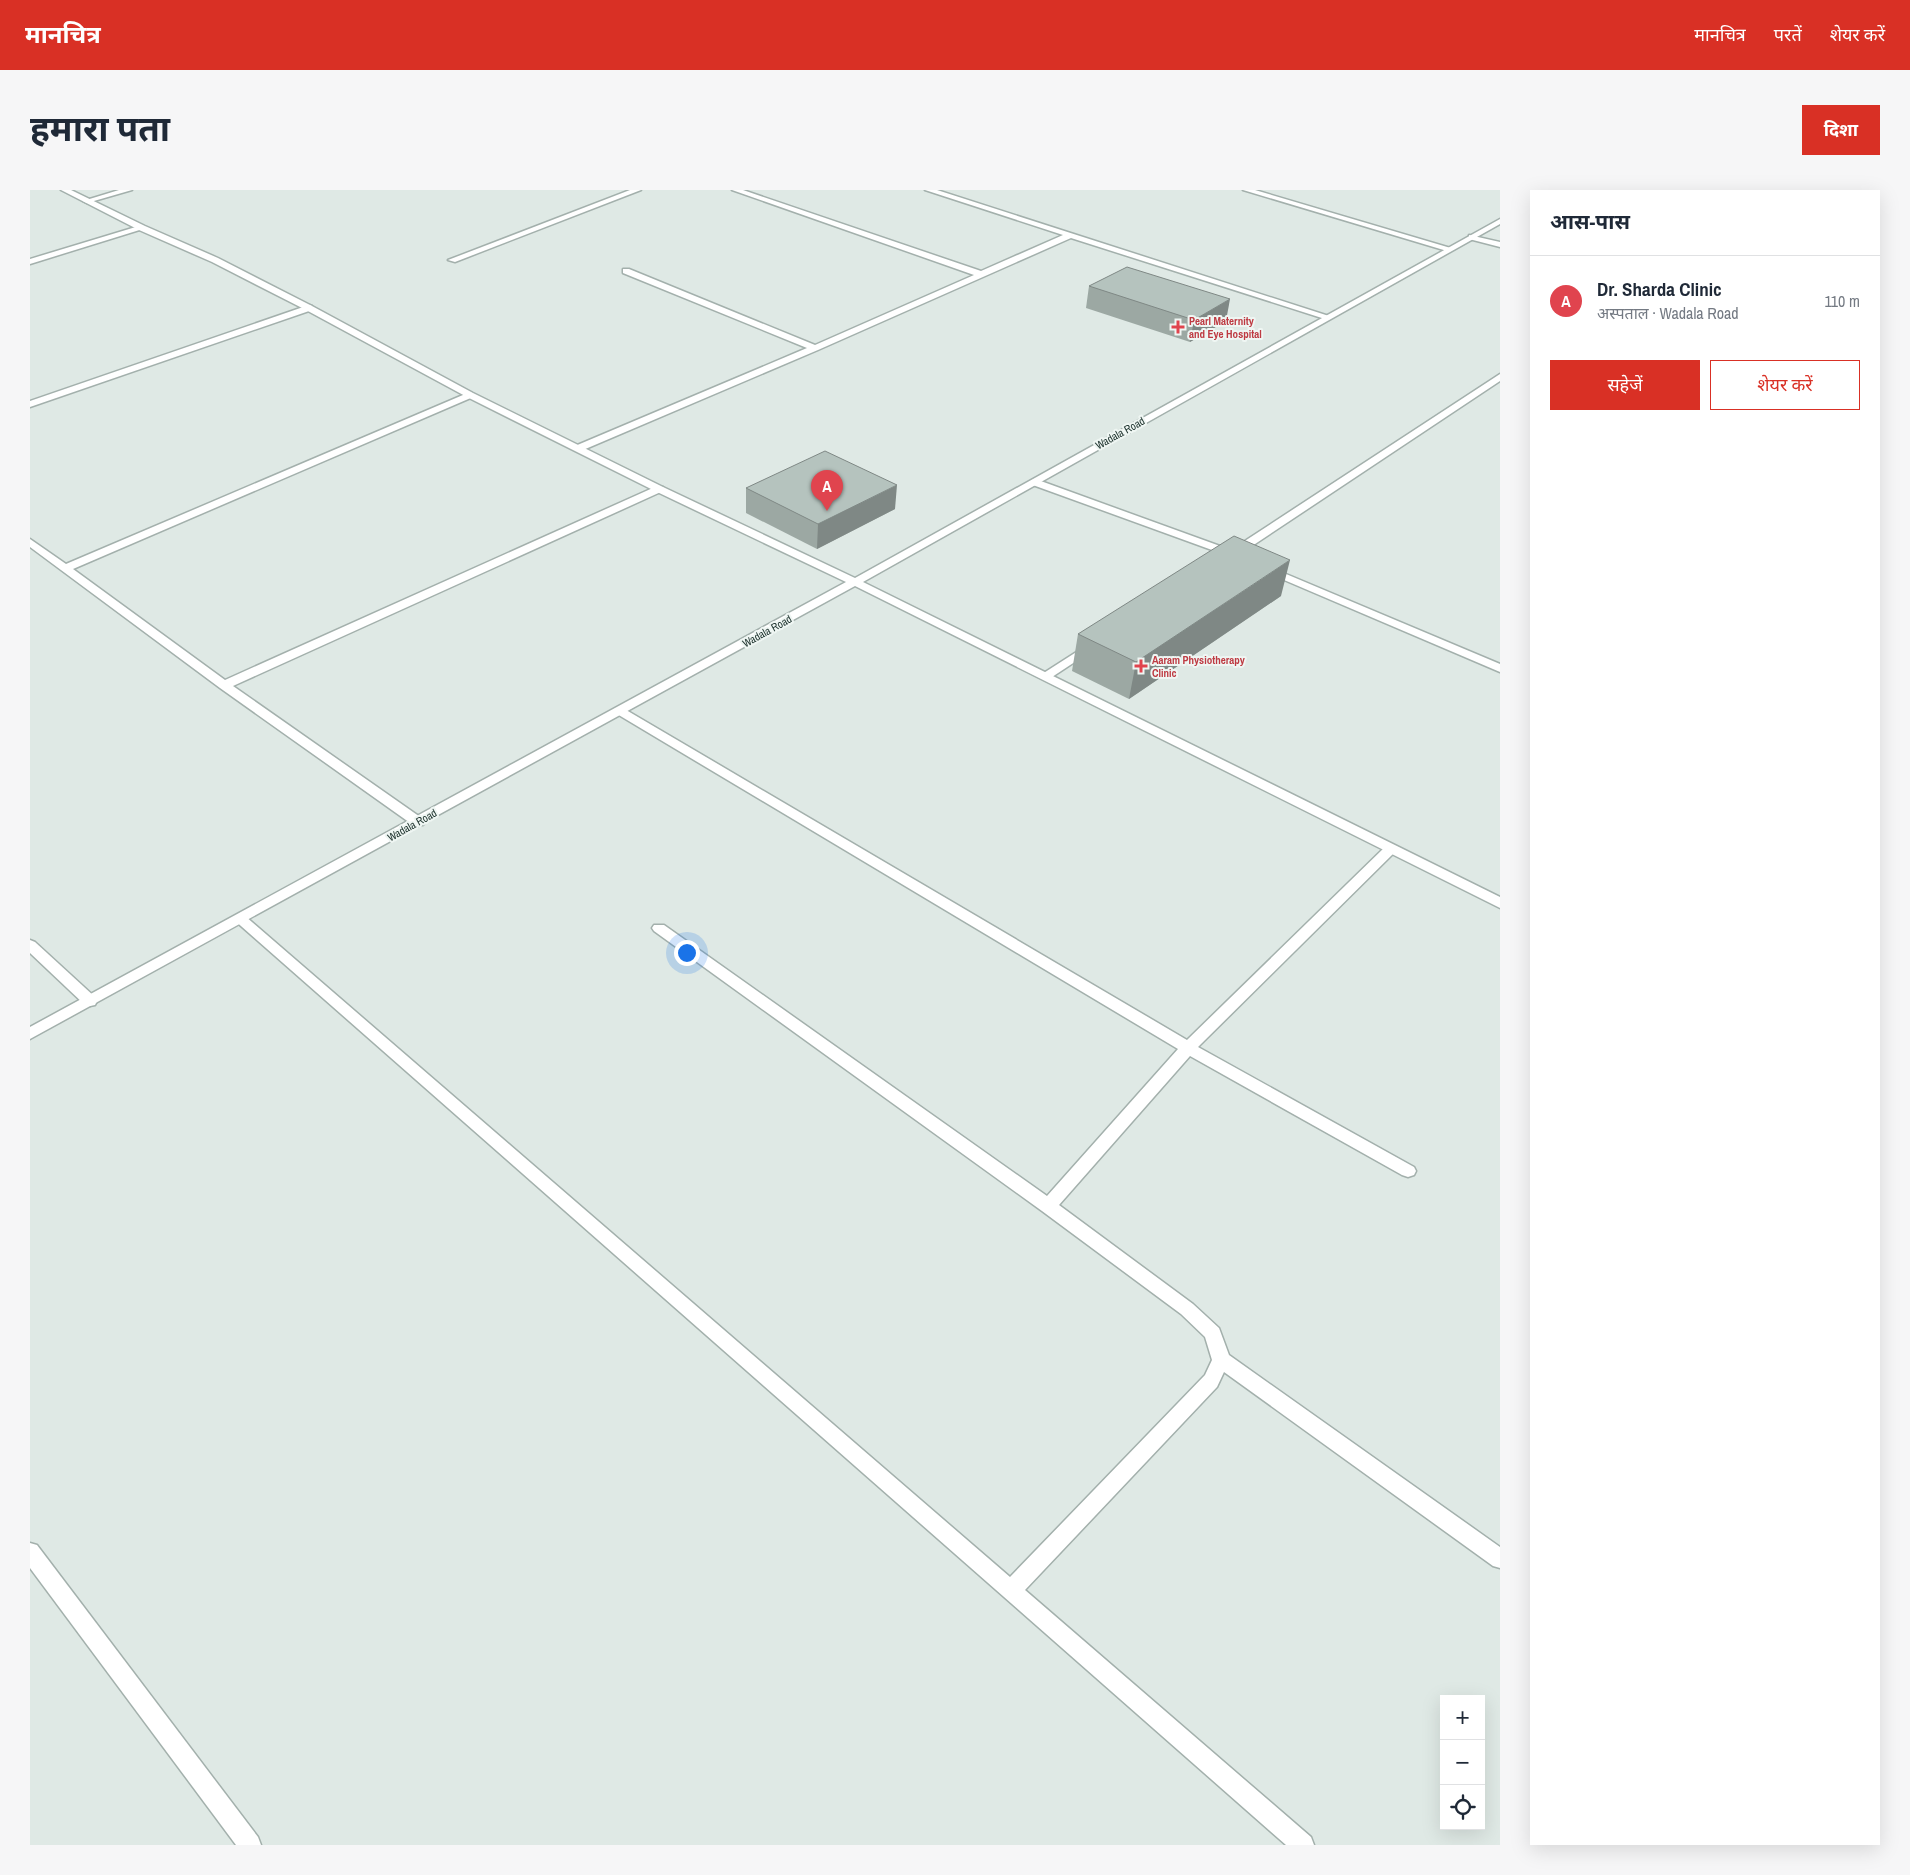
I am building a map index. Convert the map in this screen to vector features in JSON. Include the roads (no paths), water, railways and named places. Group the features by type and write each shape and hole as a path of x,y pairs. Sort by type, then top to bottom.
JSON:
{"street":[{"path":"65,190 142,228 215,260 470,394 659,489 855,582 1500,903"},
{"path":"87,201 128,190"},
{"path":"452,260 637,190"},
{"path":"736,190 980,274"},
{"path":"929,190 1328,317"},
{"path":"1247,190 1450,249"},
{"name":"Wadala Road","path":"30,1034 855,582 1500,221"},
{"path":"30,262 142,228"},
{"path":"579,448 815,348 1070,235"},
{"path":"1472,237 1500,245"},
{"path":"626,271 815,348"},
{"path":"30,404 309,308"},
{"path":"1034,482 1232,557 1500,377"},
{"path":"66,568 470,394"},
{"path":"224,685 659,489"},
{"path":"30,542 224,685 418,822"},
{"path":"1258,566 1500,668"},
{"path":"1045,676 1102,639"},
{"path":"621,711 1188,1048 1408,1171"},
{"path":"1048,1206 1188,1048 1391,849"},
{"path":"240,919 1303,1845"},
{"path":"659,928 1048,1206 1188,1309 1213,1333 1221,1360 1500,1559"},
{"path":"30,945 90,1001"},
{"path":"1011,1591 1211,1381 1221,1360"},
{"path":"30,1552 250,1845"}],"place":[{"name":"Pearl Maternity and Eye Hospital","path":"1178,327"},
{"name":"Dr. Sharda Clinic","path":"827,511"},
{"name":"Aaram Physiotherapy Clinic","path":"1141,666"}]}
